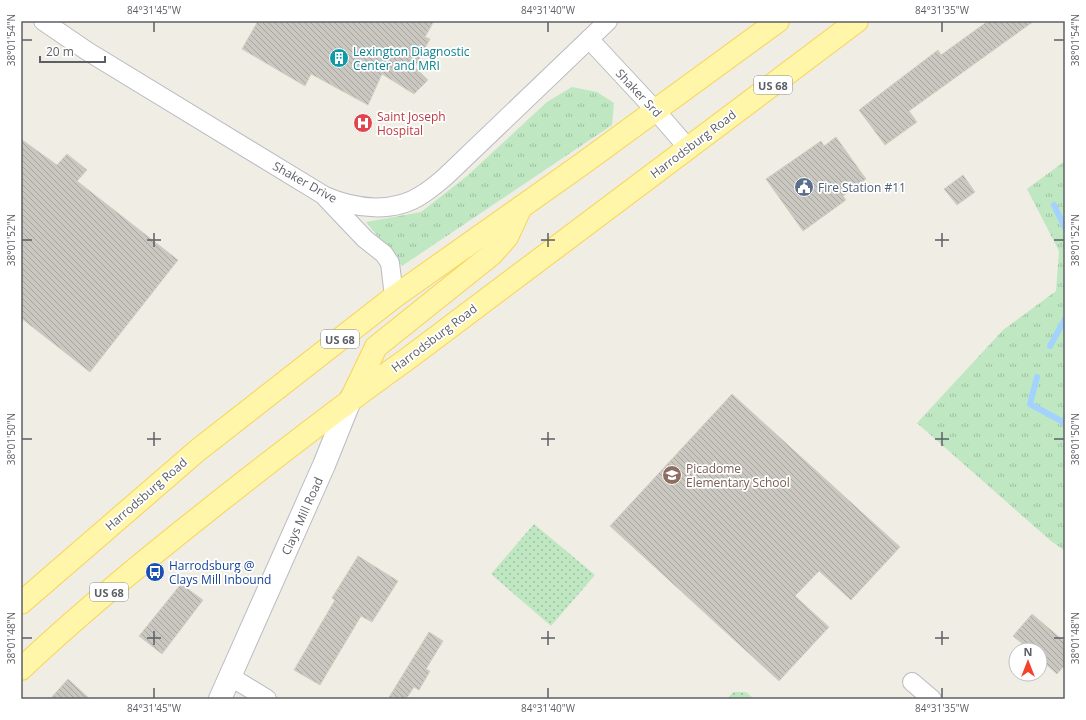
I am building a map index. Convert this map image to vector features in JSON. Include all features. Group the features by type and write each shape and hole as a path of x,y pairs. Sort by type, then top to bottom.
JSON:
{"main road":[{"name":"Harrodsburg Road","path":"21,603 198,450 394,297 656,111 778,21"},
{"name":"Harrodsburg Road","path":"21,669 54,638 147,560 351,398 406,360 858,21"},
{"path":"351,398 376,347 491,255 507,237 521,207"},
{"name":"Clays Mill Road","path":"220,699 324,465 351,398"}],"street":[{"name":"Shaker Drive","path":"43,21 87,52 324,196 340,202 363,207 383,207 405,203 422,195 445,177 608,21"},
{"name":"Shaker Srd","path":"589,39 688,148"},
{"path":"324,196 365,238 384,254 390,263 394,297"},
{"path":"231,677 267,699"},
{"path":"912,682 932,699"}],"green space":[{"path":"572,87 597,92 614,103 612,125 402,266 366,222 421,212 467,176 547,102"},
{"path":"1065,161 1065,551 1051,541 917,423 1003,330 1056,291 1059,251 1027,189"},
{"path":"534,524 595,575 551,626 491,574"},
{"path":"733,692 746,692 754,699 727,699"}],"building":[{"name":"Lexington Diagnostic Center and MRI","path":"258,21 434,21 425,37 430,39 415,67 428,80 414,94 382,74 368,105 311,74 305,86 242,49"},
{"path":"988,21 1034,21 909,111 917,122 885,145 859,110 938,50 941,55"},
{"name":"Fire Station #11","path":"836,137 866,179 843,196 846,200 803,231 766,179 821,141 824,146"},
{"path":"21,139 57,165 67,154 87,170 77,181 178,260 90,372 21,318"},
{"path":"963,175 975,192 957,205 944,189"},
{"path":"732,394 900,547 851,600 819,571 795,596 829,627 779,681 610,526"},
{"path":"358,556 398,581 372,622 361,616 320,685 294,670 335,600 332,598"},
{"path":"181,584 203,600 162,654 139,636"},
{"path":"1032,614 1065,642 1065,665 1057,674 1048,666 1048,642 1020,642 1013,636"},
{"path":"429,632 443,641 426,669 430,671 419,690 414,687 406,699 388,699"},
{"path":"68,679 90,699 50,699"}],"waterway":[{"path":"1054,205 1065,228"},
{"path":"1050,346 1065,319"},
{"path":"1037,377 1030,404 1065,423"}],"place":[{"name":"Lexington Diagnostic Center and MRI","path":"339,58"},
{"name":"Saint Joseph Hospital","path":"363,123"},
{"name":"Fire Station #11","path":"804,187"},
{"name":"Picadome Elementary School","path":"672,475"},
{"name":"Harrodsburg @ Clays Mill Inbound","path":"155,572"}]}
